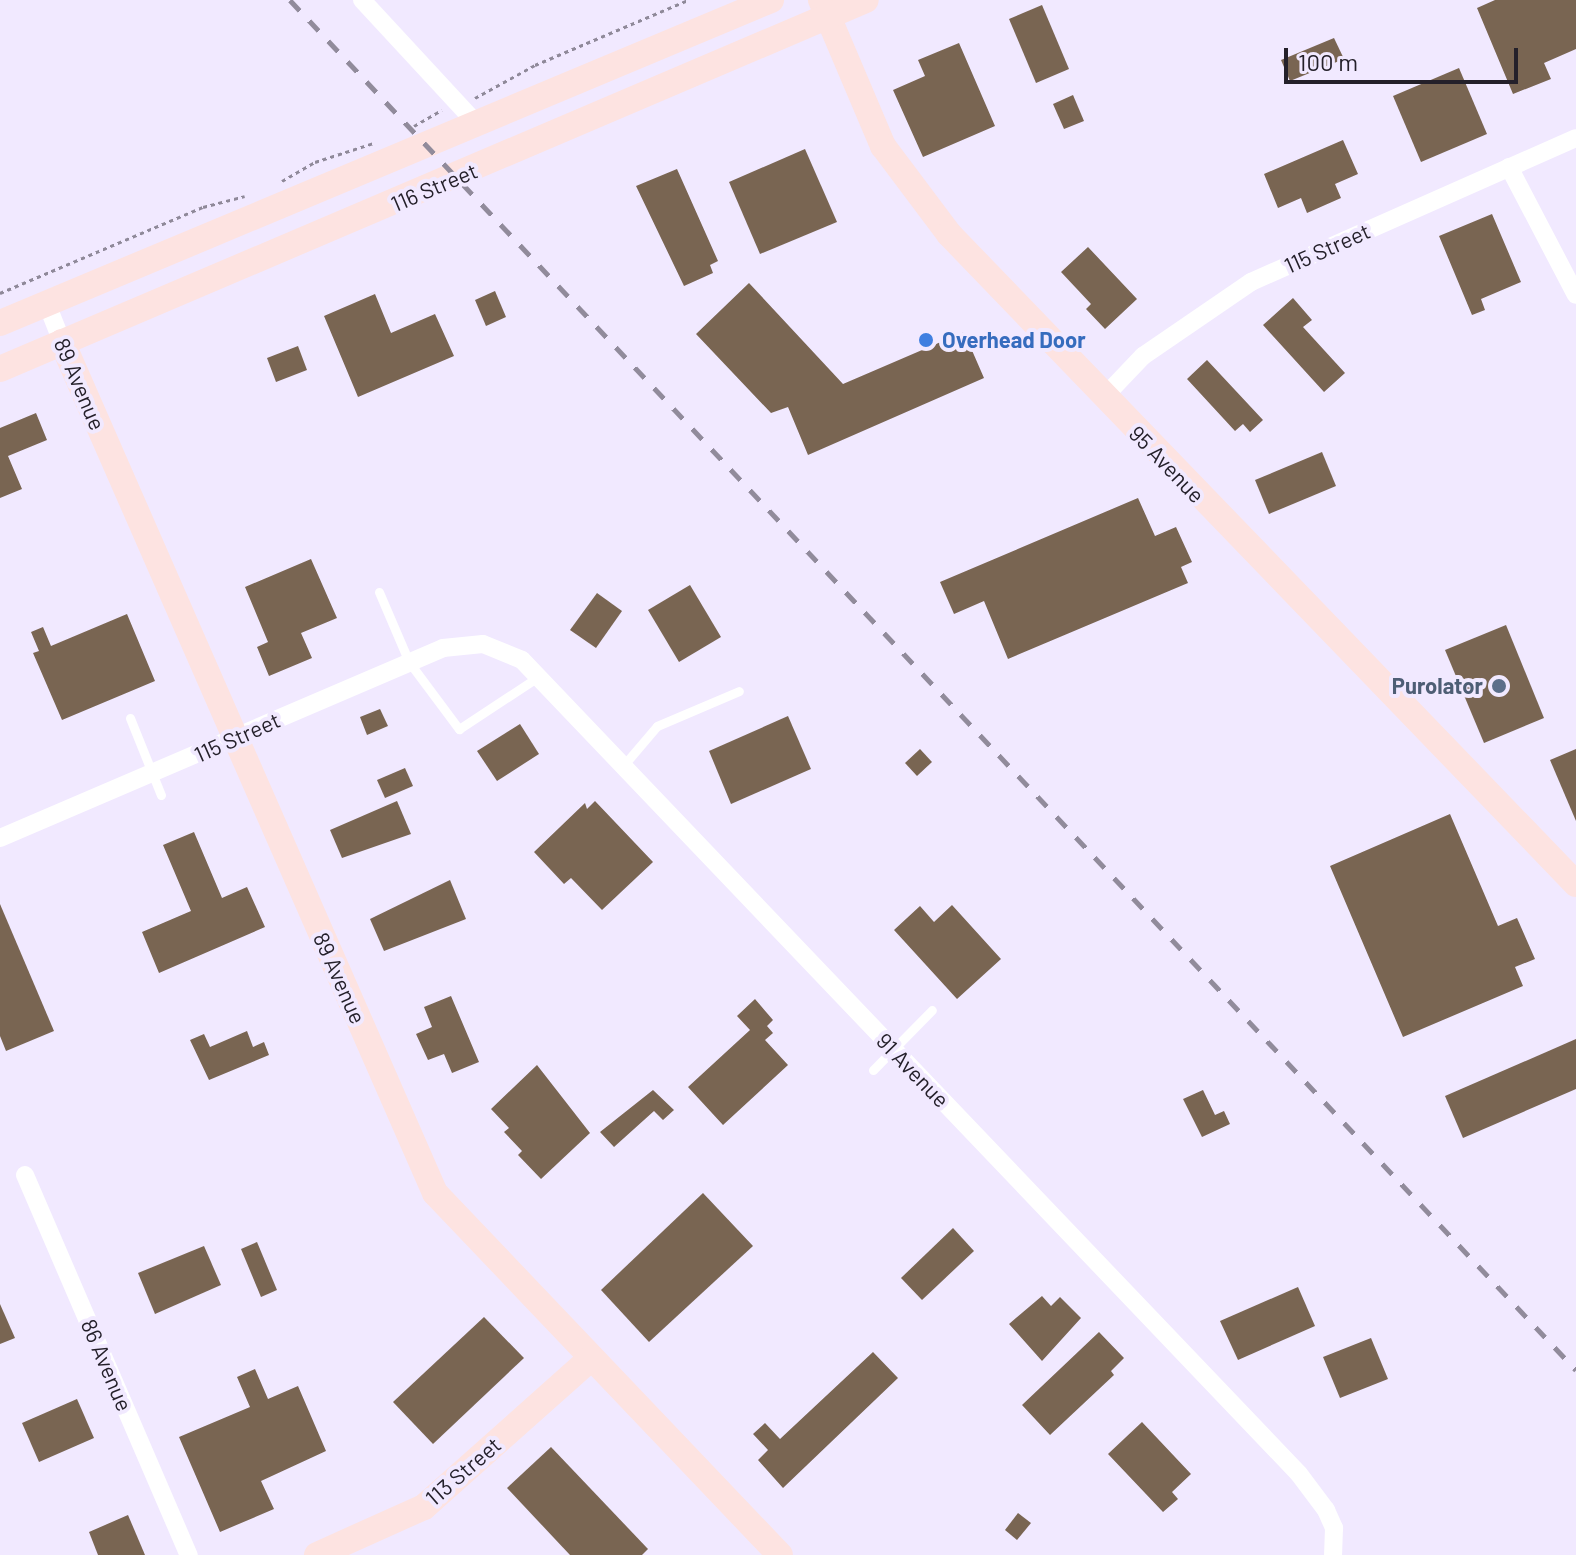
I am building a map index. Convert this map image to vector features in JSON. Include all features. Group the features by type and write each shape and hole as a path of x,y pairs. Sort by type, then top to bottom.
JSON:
{"street":[{"path":"362,0 469,114"},
{"name":"116 Street","path":"0,323 469,114 771,0"},
{"name":"116 Street","path":"0,369 824,8 866,0"},
{"name":"95 Avenue","path":"824,8 883,146 949,234 1103,398 1576,884"},
{"name":"115 Street","path":"1103,398 1143,356 1251,282 1576,138"},
{"path":"1509,167 1576,295"},
{"name":"89 Avenue","path":"47,304 233,738 435,1193 780,1555"},
{"name":"115 Street","path":"0,838 443,648 476,645"},
{"name":"91 Avenue","path":"476,645 522,660 1299,1474 1331,1521 1333,1555"},
{"name":"86 Avenue","path":"25,1175 189,1555"},
{"name":"113 Street","path":"317,1555 424,1507 591,1358"}],"lane":[{"path":"379,592 409,662 459,729 538,677"},
{"path":"623,766 657,726 739,691"},
{"path":"130,718 161,795"},
{"path":"873,1070 932,1010"}],"path":[{"path":"411,127 469,114 535,65 688,0"},
{"path":"276,184 315,162 385,139"},
{"path":"0,293 203,207 256,193"}],"building":[{"path":"1495,0 1576,0 1576,49 1544,63 1551,79 1513,94 1477,8"},
{"path":"1042,5 1069,69 1036,83 1009,19"},
{"path":"1334,38 1344,59 1290,81 1281,60"},
{"path":"959,43 995,126 923,157 893,90 925,76 918,60"},
{"path":"1459,68 1487,134 1421,162 1393,96"},
{"path":"1073,95 1084,121 1064,129 1053,104"},
{"path":"1343,140 1358,174 1335,184 1341,198 1307,213 1301,198 1278,208 1264,174"},
{"path":"805,149 837,222 760,254 729,182"},
{"path":"677,169 718,261 710,265 713,273 684,286 636,186"},
{"path":"1492,214 1521,282 1481,299 1485,310 1472,315 1439,236"},
{"path":"1088,247 1137,299 1105,329 1086,309 1091,304 1061,272"},
{"path":"749,283 843,384 964,332 984,378 808,455 788,407 771,413 696,334"},
{"path":"495,291 506,317 486,326 475,300"},
{"path":"375,294 391,333 435,314 454,356 358,397 324,316"},
{"path":"1293,298 1312,320 1303,327 1345,373 1324,392 1263,325"},
{"path":"298,346 307,370 276,382 267,358"},
{"path":"1207,360 1263,420 1250,432 1243,424 1235,431 1187,379"},
{"path":"36,413 47,440 8,456 22,489 0,498 0,428"},
{"path":"1322,452 1336,486 1269,514 1255,480"},
{"path":"1138,498 1155,536 1176,527 1192,562 1181,567 1188,583 1008,659 984,601 954,614 940,582"},
{"path":"311,559 337,618 301,633 312,658 269,676 257,647 268,642 245,587"},
{"path":"690,585 721,637 679,662 648,610"},
{"path":"597,593 622,611 596,648 570,630"},
{"path":"127,614 155,681 62,720 33,653 39,651 31,632 43,627 51,646"},
{"path":"1506,625 1544,718 1484,743 1445,650"},
{"path":"380,709 388,726 367,735 360,717"},
{"path":"788,716 811,769 731,804 709,751"},
{"path":"520,724 539,754 497,781 477,751"},
{"path":"920,749 932,762 917,776 905,763"},
{"path":"1576,749 1576,821 1550,760"},
{"path":"405,768 413,786 385,798 377,780"},
{"path":"397,801 411,834 342,858 330,830"},
{"path":"595,801 653,862 602,910 571,878 564,884 534,852 585,803 587,809"},
{"path":"1450,814 1498,926 1517,918 1535,959 1515,967 1523,986 1403,1037 1330,866"},
{"path":"194,832 222,898 247,887 265,927 159,973 142,932 191,911 163,845"},
{"path":"450,880 466,919 384,951 370,919"},
{"path":"0,904 54,1031 6,1051 0,1036"},
{"path":"952,905 1001,959 957,999 894,930 920,906 934,922"},
{"path":"451,996 479,1062 452,1073 444,1054 428,1060 416,1034 432,1027 424,1007"},
{"path":"755,999 773,1020 767,1026 773,1033 765,1040 788,1065 723,1125 688,1087 750,1030 737,1016"},
{"path":"247,1031 253,1047 264,1042 269,1055 209,1080 190,1040 204,1034 210,1047"},
{"path":"1576,1039 1576,1089 1463,1138 1445,1096"},
{"path":"537,1065 590,1133 541,1179 518,1155 522,1151 504,1132 509,1128 491,1109"},
{"path":"653,1090 674,1110 663,1120 654,1111 614,1147 600,1132"},
{"path":"1203,1090 1215,1115 1224,1111 1230,1124 1202,1137 1183,1099"},
{"path":"703,1193 753,1246 649,1342 601,1290"},
{"path":"953,1228 974,1251 922,1300 901,1278"},
{"path":"257,1242 277,1290 261,1297 241,1249"},
{"path":"204,1246 221,1285 155,1314 138,1273"},
{"path":"1298,1287 1315,1326 1238,1360 1220,1321"},
{"path":"1042,1296 1051,1306 1060,1297 1081,1318 1042,1361 1009,1324"},
{"path":"0,1304 15,1338 0,1344"},
{"path":"484,1317 524,1358 433,1444 393,1402"},
{"path":"1099,1332 1124,1358 1111,1371 1114,1375 1050,1435 1022,1405"},
{"path":"1371,1338 1388,1379 1340,1398 1323,1357"},
{"path":"873,1352 898,1378 783,1488 758,1460 768,1450 753,1434 765,1423 780,1439"},
{"path":"255,1369 268,1399 298,1386 326,1451 261,1481 274,1509 220,1532 179,1437 250,1407 237,1377"},
{"path":"77,1399 94,1438 39,1462 22,1423"},
{"path":"1142,1422 1191,1474 1172,1492 1178,1499 1163,1512 1108,1454"},
{"path":"551,1447 648,1549 642,1555 570,1555 507,1488"},
{"path":"1018,1513 1031,1523 1017,1540 1005,1530"},
{"path":"128,1515 145,1555 98,1555 89,1532"}],"railway":[{"path":"290,0 1576,1370"}],"place":[{"name":"Overhead Door","path":"926,340"},
{"name":"Purolator","path":"1499,686"}]}
